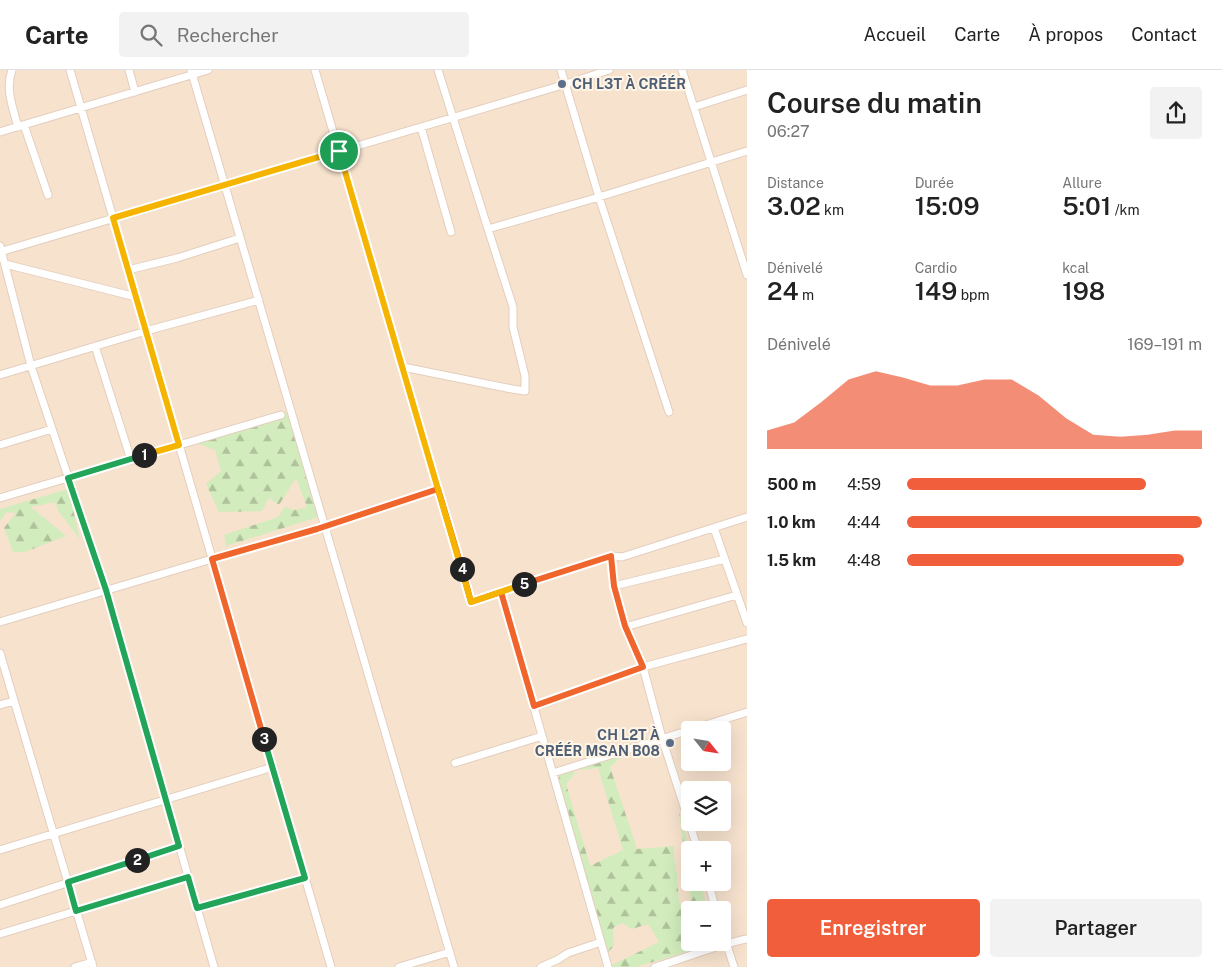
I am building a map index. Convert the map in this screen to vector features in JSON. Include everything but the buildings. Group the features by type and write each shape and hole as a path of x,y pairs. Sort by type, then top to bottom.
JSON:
{"street":[{"path":"12,70 9,78 10,96 48,195"},
{"path":"70,70 331,967"},
{"path":"129,70 136,92"},
{"path":"0,132 136,92 192,72 208,70"},
{"path":"315,70 471,602 611,556 622,557 747,517"},
{"path":"403,367 525,391 525,376 513,326 513,307 438,70"},
{"path":"561,70 599,197 670,412"},
{"path":"214,967 106,590 31,366 1,250 453,118 609,70"},
{"path":"682,70 747,275"},
{"path":"192,72 454,967"},
{"path":"694,107 747,90"},
{"path":"421,127 451,232"},
{"path":"488,229 747,151"},
{"path":"128,270 177,258 240,238"},
{"path":"5,264 136,297"},
{"path":"0,375 258,300"},
{"path":"95,346 131,460"},
{"path":"0,498 281,415"},
{"path":"0,445 52,429"},
{"path":"0,622 325,527 438,489"},
{"path":"714,528 747,623"},
{"path":"611,556 614,586 625,626 643,667 662,738 695,841"},
{"path":"614,586 725,559"},
{"path":"501,592 608,967"},
{"path":"625,626 737,595"},
{"path":"534,706 643,667 747,639"},
{"path":"0,653 92,964 75,967"},
{"path":"0,705 14,701"},
{"path":"553,773 747,712"},
{"path":"455,763 542,736"},
{"path":"0,850 272,767"},
{"path":"0,905 179,846"},
{"path":"0,934 188,877"},
{"path":"197,908 305,878"},
{"path":"731,942 747,940"},
{"path":"541,967 568,953 601,942"},
{"path":"655,967 705,951"},
{"path":"729,951 734,967"},
{"path":"399,967 450,952"}],"shaded area":[{"path":"0,70 747,70 747,967 0,967"}],"green space":[{"path":"288,412 318,517 226,546 224,535 278,517 285,507 294,510 307,507 296,478 279,505 269,498 262,511 219,512 206,484 221,471 215,450 193,442"},
{"path":"68,489 80,539 59,512 55,502 31,507 66,536 25,552 13,552 4,528 16,513 7,512 0,521 0,509"},
{"path":"618,748 626,753 610,767 637,849 674,846 681,906 681,951 689,951 636,967 608,967 659,942 648,924 632,929 622,923 613,928 614,946 603,957 557,780 568,764 575,773 566,784 590,866 623,850 598,768 580,770 578,763"},
{"path":"682,831 684,831 687,841 683,841"},
{"path":"690,891 702,891 705,901 691,901"}],"place":[{"name":"CH L3T À CRÉÉR","path":"562,84"},
{"name":"CH L2T À CRÉÉR MSAN B08","path":"670,743"}],"route":[{"path":"339,151 113,218 179,445 68,478 106,590 179,846 68,882 76,911 188,877 197,908 305,878 212,559 317,529 438,489 471,602 501,592 534,706 643,667 625,626 614,586 611,556 471,602 403,367 339,151"}]}
